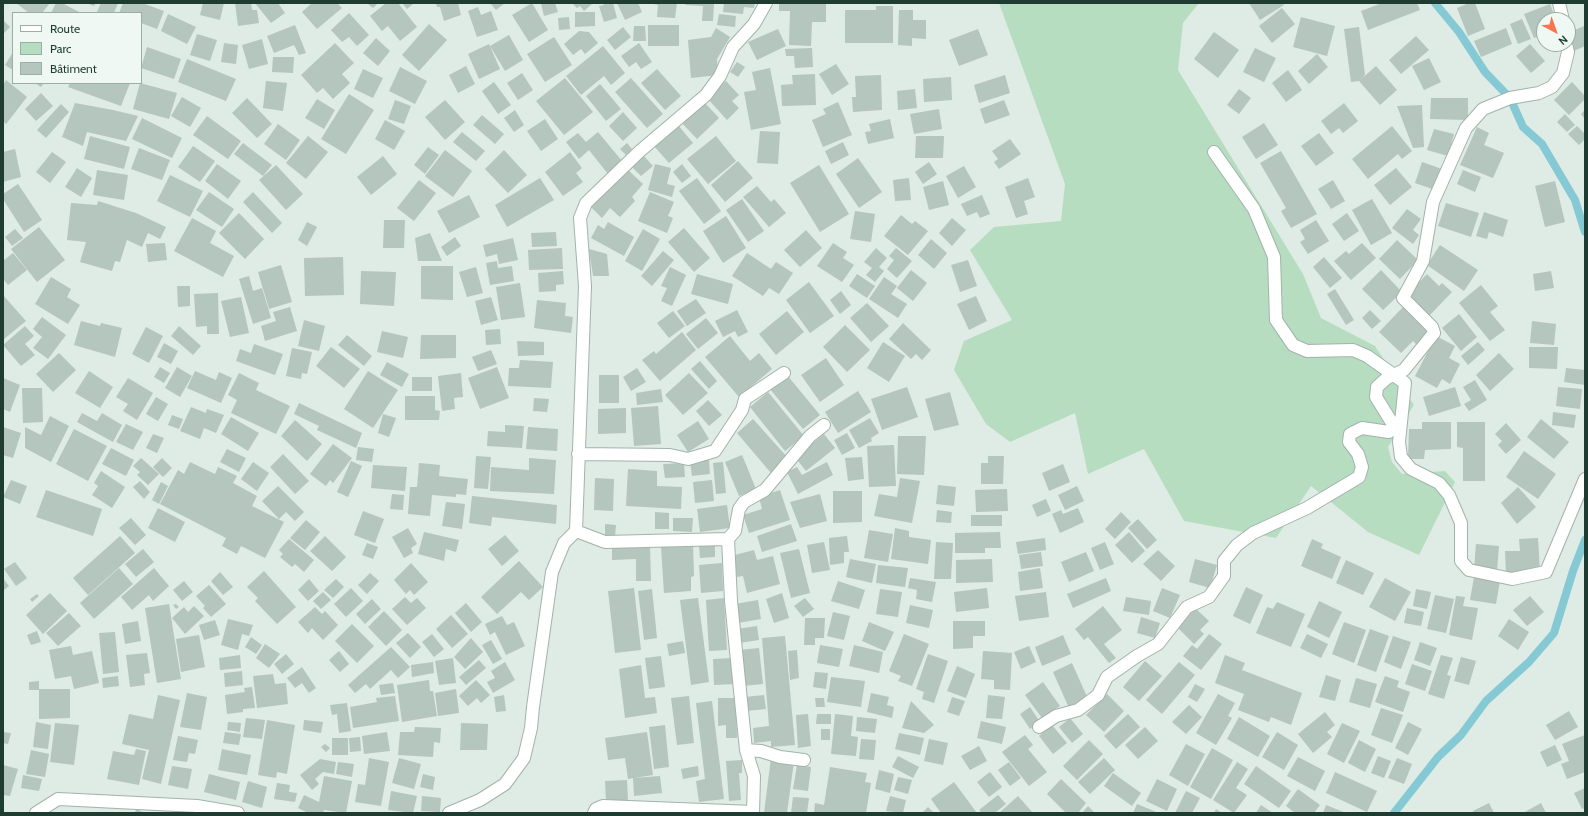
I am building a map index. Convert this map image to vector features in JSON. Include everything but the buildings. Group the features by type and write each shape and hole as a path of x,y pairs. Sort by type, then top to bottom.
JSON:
{"street":[{"path":"448,813 480,800 505,784 524,758 531,728 532,707 552,572 564,543 576,531 585,286 580,218 586,203 640,151 706,95 720,76 733,47 754,24 766,3"},
{"path":"1039,727 1056,716 1078,710 1098,694 1107,677 1137,656 1158,644 1187,607 1209,597 1224,576 1224,560 1237,545 1253,533 1307,508 1359,477 1362,467 1358,454 1349,442 1350,434 1362,428 1389,432 1394,426 1376,397 1376,387 1393,375 1404,370 1434,333 1432,327 1403,298 1423,261 1432,202 1466,128 1483,109 1510,98 1552,88 1563,73 1568,52"},
{"path":"1214,152 1254,209 1274,257 1276,320 1293,344 1307,350 1353,350 1367,356 1405,383 1399,442 1401,457 1411,469 1439,483 1449,495 1461,523 1461,561 1469,570 1512,579 1546,572 1585,479"},
{"path":"578,454 670,455 688,459 715,451 742,410 745,399 784,373"},
{"path":"594,813 596,809 603,806 683,811 753,812 754,776 746,750 731,601 728,540 735,531 739,509 744,502 765,490 810,436 824,426"},
{"path":"576,531 605,542 728,540"},
{"path":"746,750 761,751 780,757 804,760"},
{"path":"36,813 58,799 197,806 238,813"}],"green space":[{"path":"999,3 1199,3 1183,23 1178,70 1303,274 1321,318 1375,346 1414,405 1388,447 1392,462 1402,474 1445,471 1455,482 1419,555 1368,532 1311,486 1276,538 1184,521 1144,449 1088,474 1075,413 1010,442 986,424 954,370 964,341 1012,320 970,250 994,227 1061,221 1065,184"}],"waterway":[{"path":"1435,3 1459,32 1485,72 1510,98 1523,127 1542,144 1575,200 1585,232"},
{"path":"1394,813 1438,757 1461,735 1486,701 1529,662 1554,633 1573,571 1585,540"}]}
